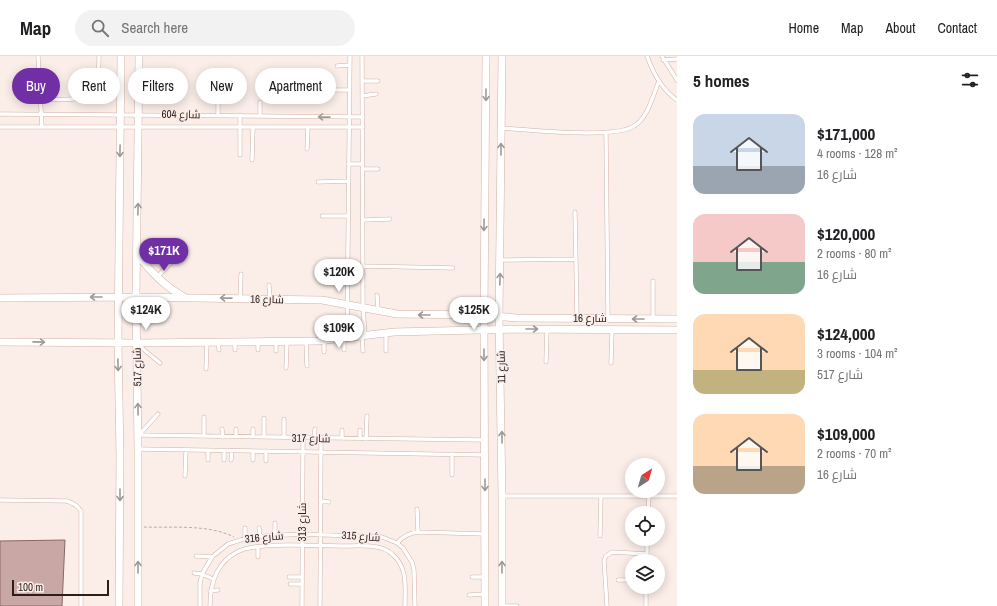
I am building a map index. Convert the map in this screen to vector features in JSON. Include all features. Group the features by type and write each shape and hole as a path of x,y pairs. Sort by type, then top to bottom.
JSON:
{"street":[{"name":"شارع 517","path":"119,606 120,456 118,297 121,56"},
{"name":"شارع 517","path":"138,606 136,297 139,56"},
{"name":"شارع 11","path":"485,606 484,315 486,56"},
{"name":"شارع 11","path":"502,56 501,260 499,317 502,606"},
{"path":"137,252 146,266 157,278 166,286 186,298"},
{"name":"شارع 16","path":"0,298 136,297 322,300 397,314 608,319 677,319"},
{"name":"شارع 16","path":"0,342 207,342 218,346 235,342 324,341 386,333 547,329 677,330"}],"lane":[{"path":"38,56 39,68"},
{"path":"60,99 79,99 89,94 98,80 99,56"},
{"path":"344,350 348,304 348,117 350,56"},
{"path":"362,56 363,351"},
{"path":"646,56 651,69 659,81 675,99"},
{"path":"663,58 677,59"},
{"path":"663,58 677,80"},
{"path":"337,66 349,65"},
{"path":"362,81 378,81"},
{"path":"501,128 606,133 627,130 635,126 641,120 659,81"},
{"path":"336,90 349,90"},
{"path":"362,96 376,94"},
{"path":"41,104 42,127"},
{"path":"218,104 218,115"},
{"path":"260,104 260,116"},
{"name":"شارع 604","path":"0,114 362,117"},
{"path":"240,115 240,155"},
{"name":"شارع 604","path":"0,127 362,127"},
{"path":"307,149 308,127"},
{"path":"252,160 253,128"},
{"path":"606,133 608,319"},
{"path":"348,164 363,164"},
{"path":"363,169 378,169"},
{"path":"318,182 348,181"},
{"path":"575,212 577,318"},
{"path":"322,216 348,216"},
{"path":"363,220 390,219"},
{"path":"501,260 576,259"},
{"path":"157,278 170,264"},
{"path":"363,266 453,268"},
{"path":"334,273 348,274"},
{"path":"240,299 241,274"},
{"path":"653,280 653,319"},
{"path":"270,285 270,299"},
{"path":"377,295 378,310"},
{"path":"546,362 547,329"},
{"path":"611,363 612,330"},
{"path":"386,333 386,351"},
{"path":"306,341 307,366"},
{"path":"324,341 324,352"},
{"path":"206,369 207,342"},
{"path":"235,342 235,350"},
{"path":"258,342 258,350"},
{"path":"276,342 276,351"},
{"path":"286,368 287,342"},
{"path":"137,343 160,363"},
{"path":"138,435 158,414"},
{"path":"366,438 367,416"},
{"path":"204,417 204,436"},
{"path":"264,418 264,437"},
{"path":"284,419 284,437"},
{"path":"222,429 223,437"},
{"path":"236,429 236,437"},
{"path":"253,429 253,437"},
{"path":"314,438 315,429"},
{"path":"342,430 342,438"},
{"path":"360,430 360,438"},
{"name":"شارع 317","path":"138,435 485,440"},
{"name":"شارع 313","path":"302,606 303,438"},
{"name":"شارع 313","path":"320,606 321,438"},
{"name":"شارع 317","path":"138,449 485,455"},
{"path":"184,476 186,450"},
{"path":"208,450 208,460"},
{"path":"224,450 224,460"},
{"path":"231,460 232,451"},
{"path":"253,451 253,460"},
{"path":"266,451 266,461"},
{"path":"452,454 452,475"},
{"path":"502,496 625,496"},
{"path":"600,536 601,496"},
{"path":"665,496 677,496"},
{"path":"0,500 66,501 79,507 81,511 81,606"},
{"path":"320,501 329,502"},
{"path":"417,509 418,532"},
{"path":"275,523 275,535"},
{"path":"245,528 245,538"},
{"path":"259,528 260,536"},
{"path":"414,606 414,570 412,562 397,543 406,535 418,532 485,534"},
{"name":"شارع 315","path":"302,534 382,537 397,543"},
{"name":"شارع 316","path":"200,606 197,593 202,574 212,558 228,544 245,538 302,534"},
{"name":"شارع 315","path":"302,545 375,546 392,553 402,568 405,576 405,606"},
{"name":"شارع 316","path":"210,606 210,591 213,579 219,568 227,559 237,552 248,548 302,545"},
{"path":"607,606 604,560 606,556 612,552 647,554 647,546"},
{"path":"258,547 258,557"},
{"path":"196,556 212,558"},
{"path":"194,573 202,574 213,579"},
{"path":"289,577 302,577"},
{"path":"472,577 485,577"},
{"path":"618,580 625,580"},
{"path":"290,584 302,584"},
{"path":"210,591 218,590"},
{"path":"405,592 414,592"},
{"path":"469,595 485,594"},
{"path":"646,594 646,606"},
{"path":"502,606 517,606"}],"path":[{"path":"138,527 202,529 228,534 239,539"}],"building":[{"path":"65,540 62,606 0,606 0,541"}]}
